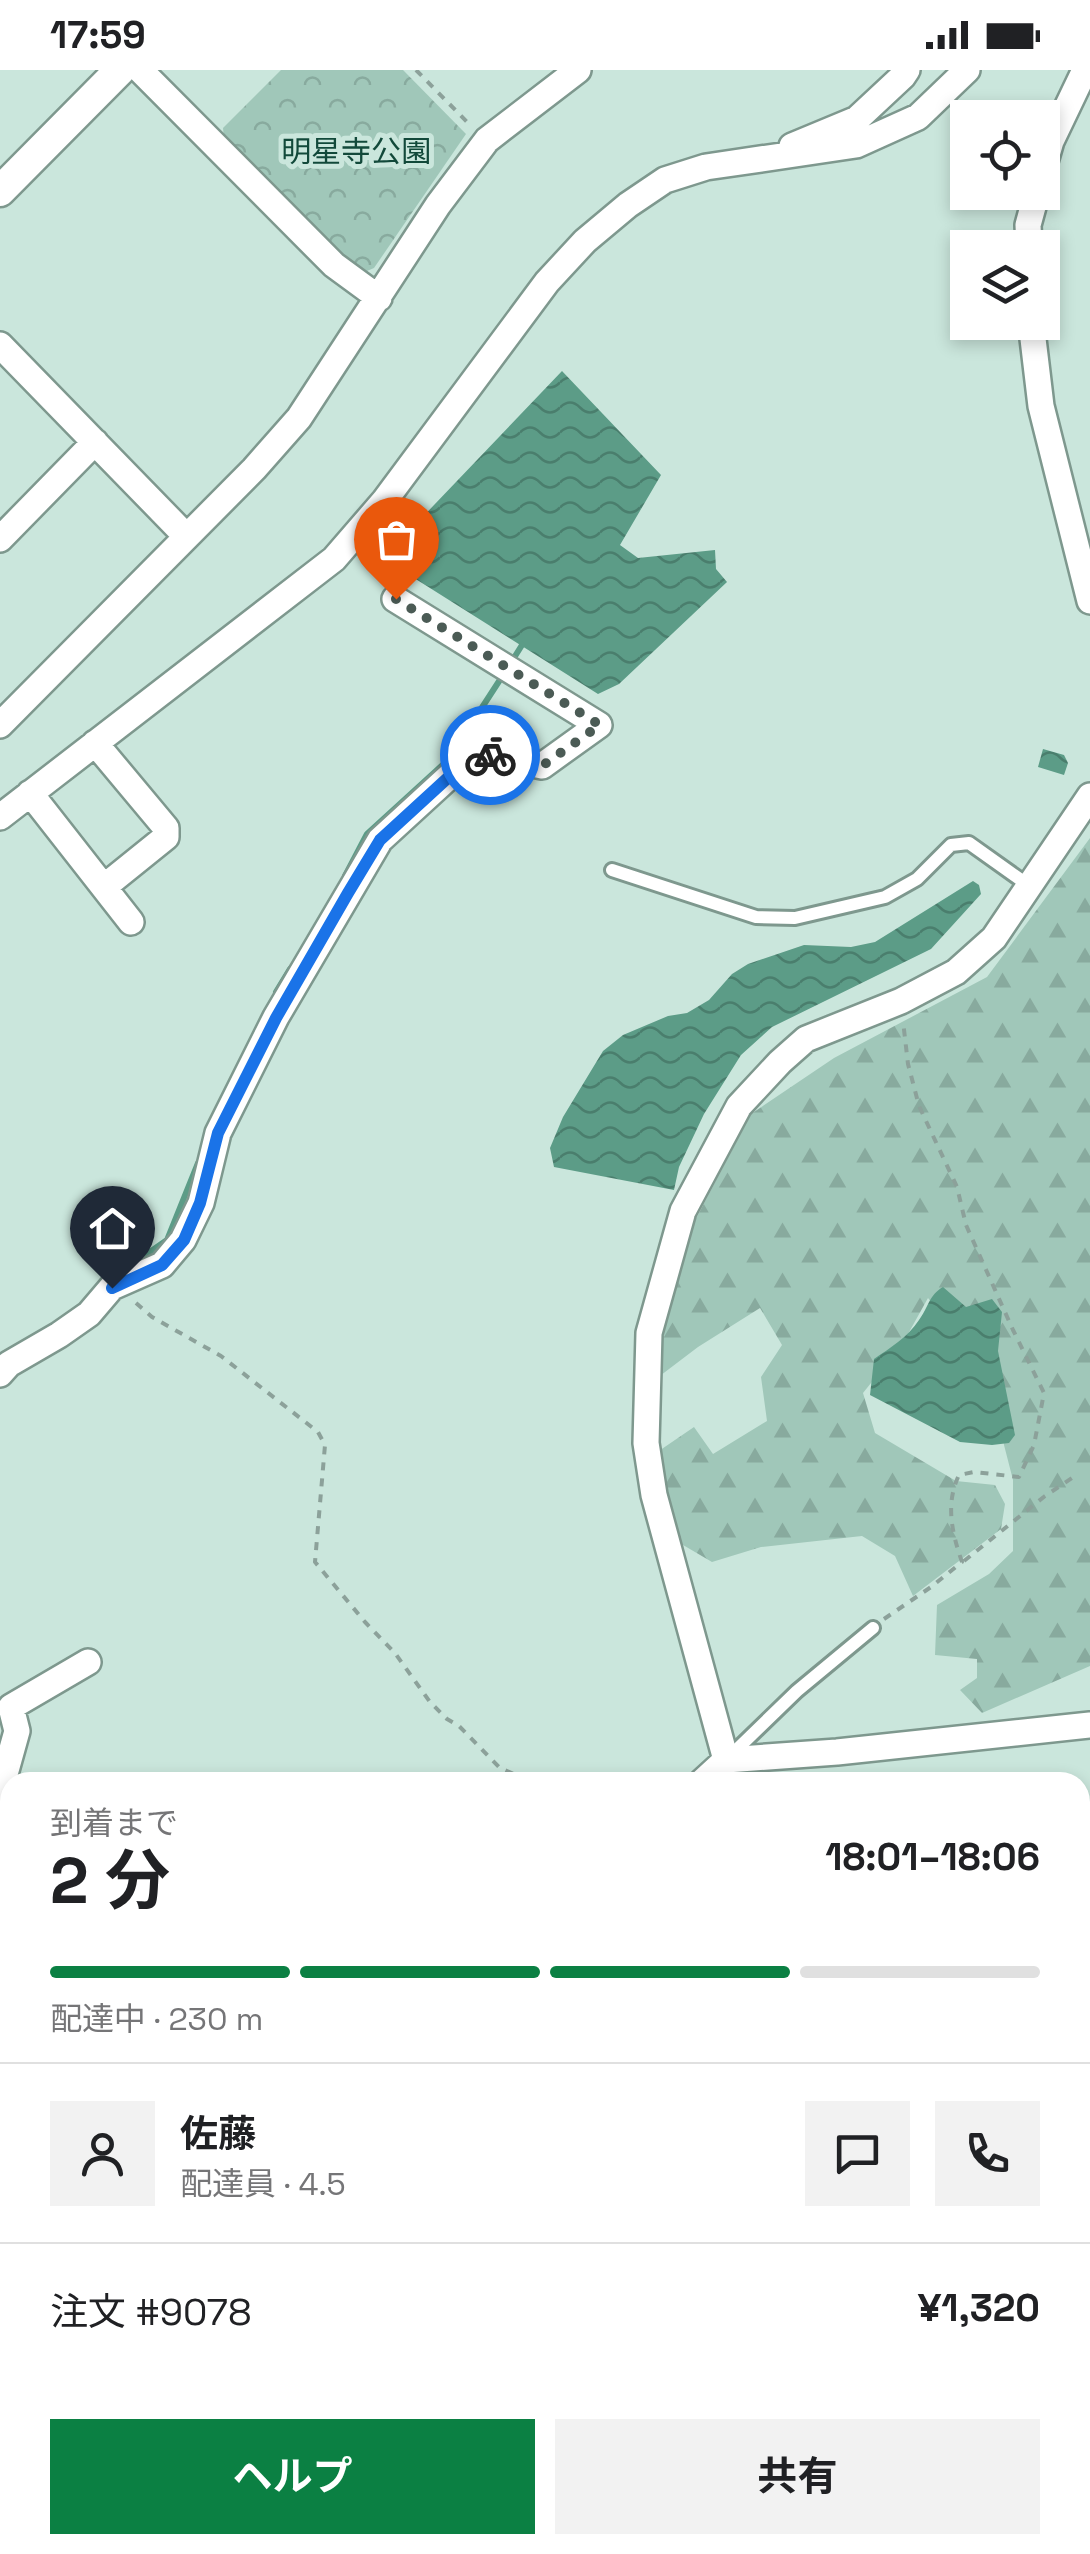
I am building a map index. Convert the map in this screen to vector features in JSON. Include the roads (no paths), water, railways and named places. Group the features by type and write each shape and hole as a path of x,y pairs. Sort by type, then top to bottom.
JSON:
{"street":[{"path":"0,191 120,70"},
{"path":"140,70 334,266 379,298"},
{"path":"0,725 254,469 299,418 438,205 487,140 578,70"},
{"path":"755,161 857,119 907,70"},
{"path":"0,817 334,559 385,500 547,282 585,241 628,205 665,180 706,167 856,145 918,117 966,70"},
{"path":"1060,122 1084,70"},
{"path":"1033,340 1041,406 1090,601"},
{"path":"5,361 95,442 186,536"},
{"path":"0,539 95,442"},
{"path":"0,1374 9,1364 89,1314 112,1288 162,1265 184,1240 200,1203 218,1133 276,1018 380,840 476,752 542,766 600,725 396,599"},
{"path":"95,743 166,828 166,837 104,886"},
{"path":"30,793 132,922"},
{"path":"726,1760 654,1494 646,1443 649,1332 683,1211 739,1106 780,1062 806,1040 901,1002 956,972 994,938 1090,796"},
{"path":"6,1772 17,1731 11,1707 88,1662"},
{"path":"713,1772 726,1760 1090,1725"}],"lane":[{"path":"612,870 756,917 795,918 885,897 917,878 951,844 969,843 1028,885"},
{"path":"726,1760 798,1691 873,1628"}],"water":[{"path":"562,371 661,475 620,545 638,558 715,550 716,569 727,582 619,684 598,694 403,571 392,549"},
{"path":"1043,749 1064,755 1068,763 1064,775 1038,767"},
{"path":"973,881 979,885 981,894 931,949 772,1027 741,1055 704,1114 679,1167 674,1190 554,1167 550,1148 563,1117 603,1051 623,1035 668,1016 687,1013 709,1000 732,974 748,964 804,945 851,947 875,942"},
{"path":"943,1287 966,1307 992,1299 1002,1312 998,1351 1015,1435 1009,1443 960,1442 870,1395 874,1359 910,1332"}],"waterway":[{"path":"512,661 522,645"},
{"path":"345,876 367,834 448,760 505,672"},
{"path":"276,992 290,969"},
{"path":"127,1268 167,1240 198,1163"}],"park label":[{"name":"明星寺公園","path":"356,152"}]}
